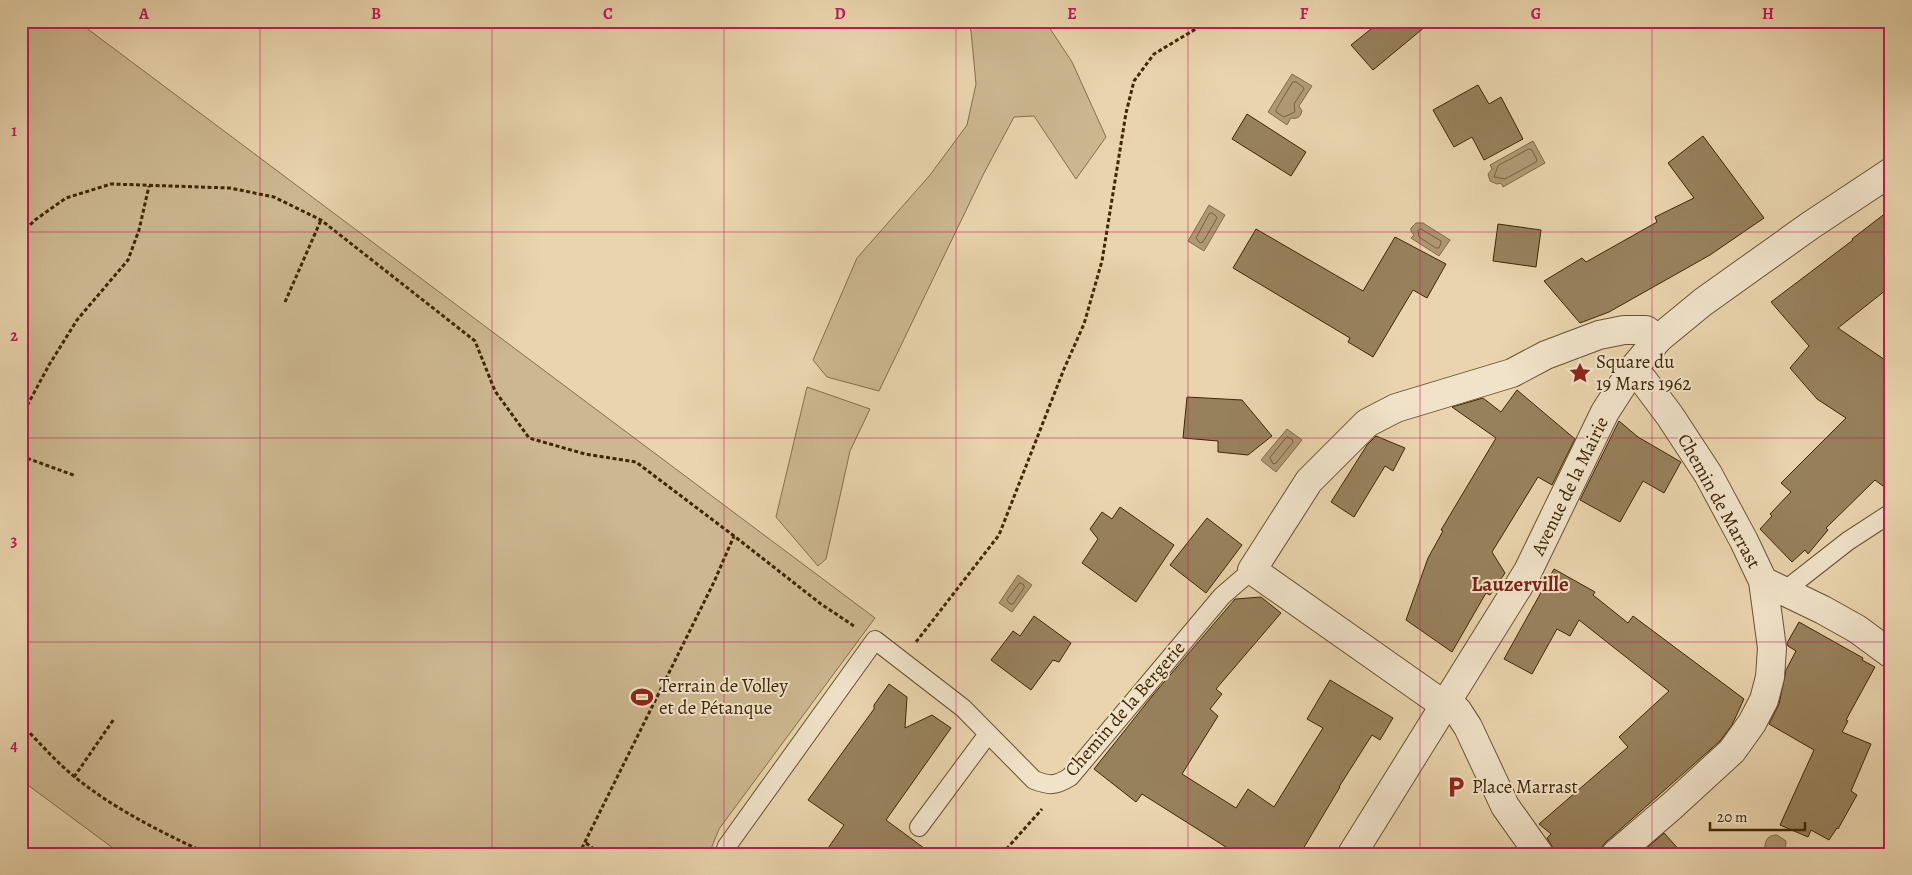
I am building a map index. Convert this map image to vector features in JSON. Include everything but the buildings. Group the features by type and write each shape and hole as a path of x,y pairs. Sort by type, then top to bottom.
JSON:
{"street":[{"name":"Avenue de la Mairie","path":"1352,854 1528,571 1605,412 1632,370 1658,339 1703,302 1803,230 1891,172"},
{"name":"Chemin de la Bergerie","path":"1252,570 1309,481 1367,423 1396,408 1512,373 1546,355 1599,335 1624,330 1646,330 1658,339"},
{"name":"Chemin de Marrast","path":"1616,854 1732,751 1752,723 1764,700 1770,677 1772,648 1774,586 1744,541 1708,474 1670,416 1643,380 1632,370"},
{"path":"1252,570 1444,704 1457,710 1468,727 1505,806 1540,854"},
{"path":"1774,586 1857,629 1891,654"}],"lane":[{"path":"1774,586 1891,513"},
{"name":"Chemin de la Bergerie","path":"875,640 963,708 1034,780 1057,784 1070,777 1222,596 1252,570"},
{"path":"724,854 727,846 875,640"},
{"path":"919,826 988,734"}],"path":[{"path":"902,660 999,535 1064,369 1084,324 1102,261 1126,113 1134,80 1154,54 1209,21"},
{"path":"21,234 35,220 66,198 110,184 230,188 274,197 321,220 476,341 495,392 529,438 585,454 636,462 821,604 875,640"},
{"path":"21,417 49,364 77,320 128,260 139,230 149,186"},
{"path":"285,302 321,220"},
{"path":"21,456 76,476"},
{"path":"579,854 714,582 734,536"},
{"path":"74,777 114,719"},
{"path":"21,724 74,777 114,806 151,828 208,854"},
{"path":"1002,854 1050,800 1057,784"},
{"path":"586,843 600,854"}],"shaded area":[{"path":"21,21 77,21 875,618 719,829 709,854 121,854 21,780"},
{"path":"967,21 1045,21 1072,62 1106,137 1076,179 1034,116 1014,117 984,173 879,391 827,377 813,360 857,258 930,175 967,125 976,84 971,31"},
{"path":"807,387 870,409 850,451 826,559 818,566 776,517"}],"water":[{"path":"1292,74 1312,86 1299,106 1302,111 1299,117 1291,118 1287,125 1268,112"},
{"path":"1533,141 1545,163 1503,187 1501,183 1497,184 1490,181 1488,174 1492,169 1490,165"},
{"path":"1209,205 1225,215 1204,251 1188,241"},
{"path":"1416,223 1423,223 1450,240 1439,256 1411,238 1414,235 1411,228"},
{"path":"1287,429 1302,440 1276,472 1261,460"},
{"path":"1018,575 1032,585 1012,612 999,603"},
{"path":"1777,835 1786,841 1785,854 1762,854 1767,839"}],"place":[{"name":"Square du 19 Mars 1962","path":"1580,373"},
{"name":"Terrain de Volley et de Pétanque","path":"642,697"},
{"name":"Place Marrast","path":"1456,787"}],"district":[{"name":"Lauzerville","path":"1520,584"}]}
